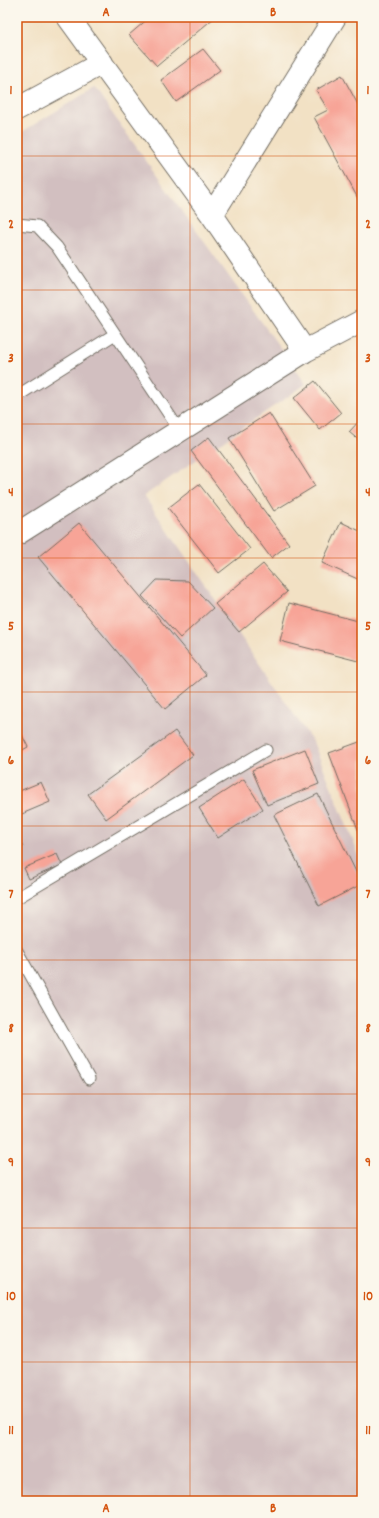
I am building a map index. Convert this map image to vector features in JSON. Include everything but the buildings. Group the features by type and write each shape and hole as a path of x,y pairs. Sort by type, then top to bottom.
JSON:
{"street":[{"path":"68,17 212,215 305,351"},
{"path":"212,215 335,17"},
{"path":"17,109 102,63"},
{"path":"17,534 305,351 362,321"}],"lane":[{"path":"17,224 37,226 57,247 180,431"},
{"path":"17,396 115,334"},
{"path":"17,898 266,750"},
{"path":"17,950 89,1079"}],"shaded area":[{"path":"94,88 306,384 144,496 313,742 362,863 362,1501 17,1501 17,135"}]}
